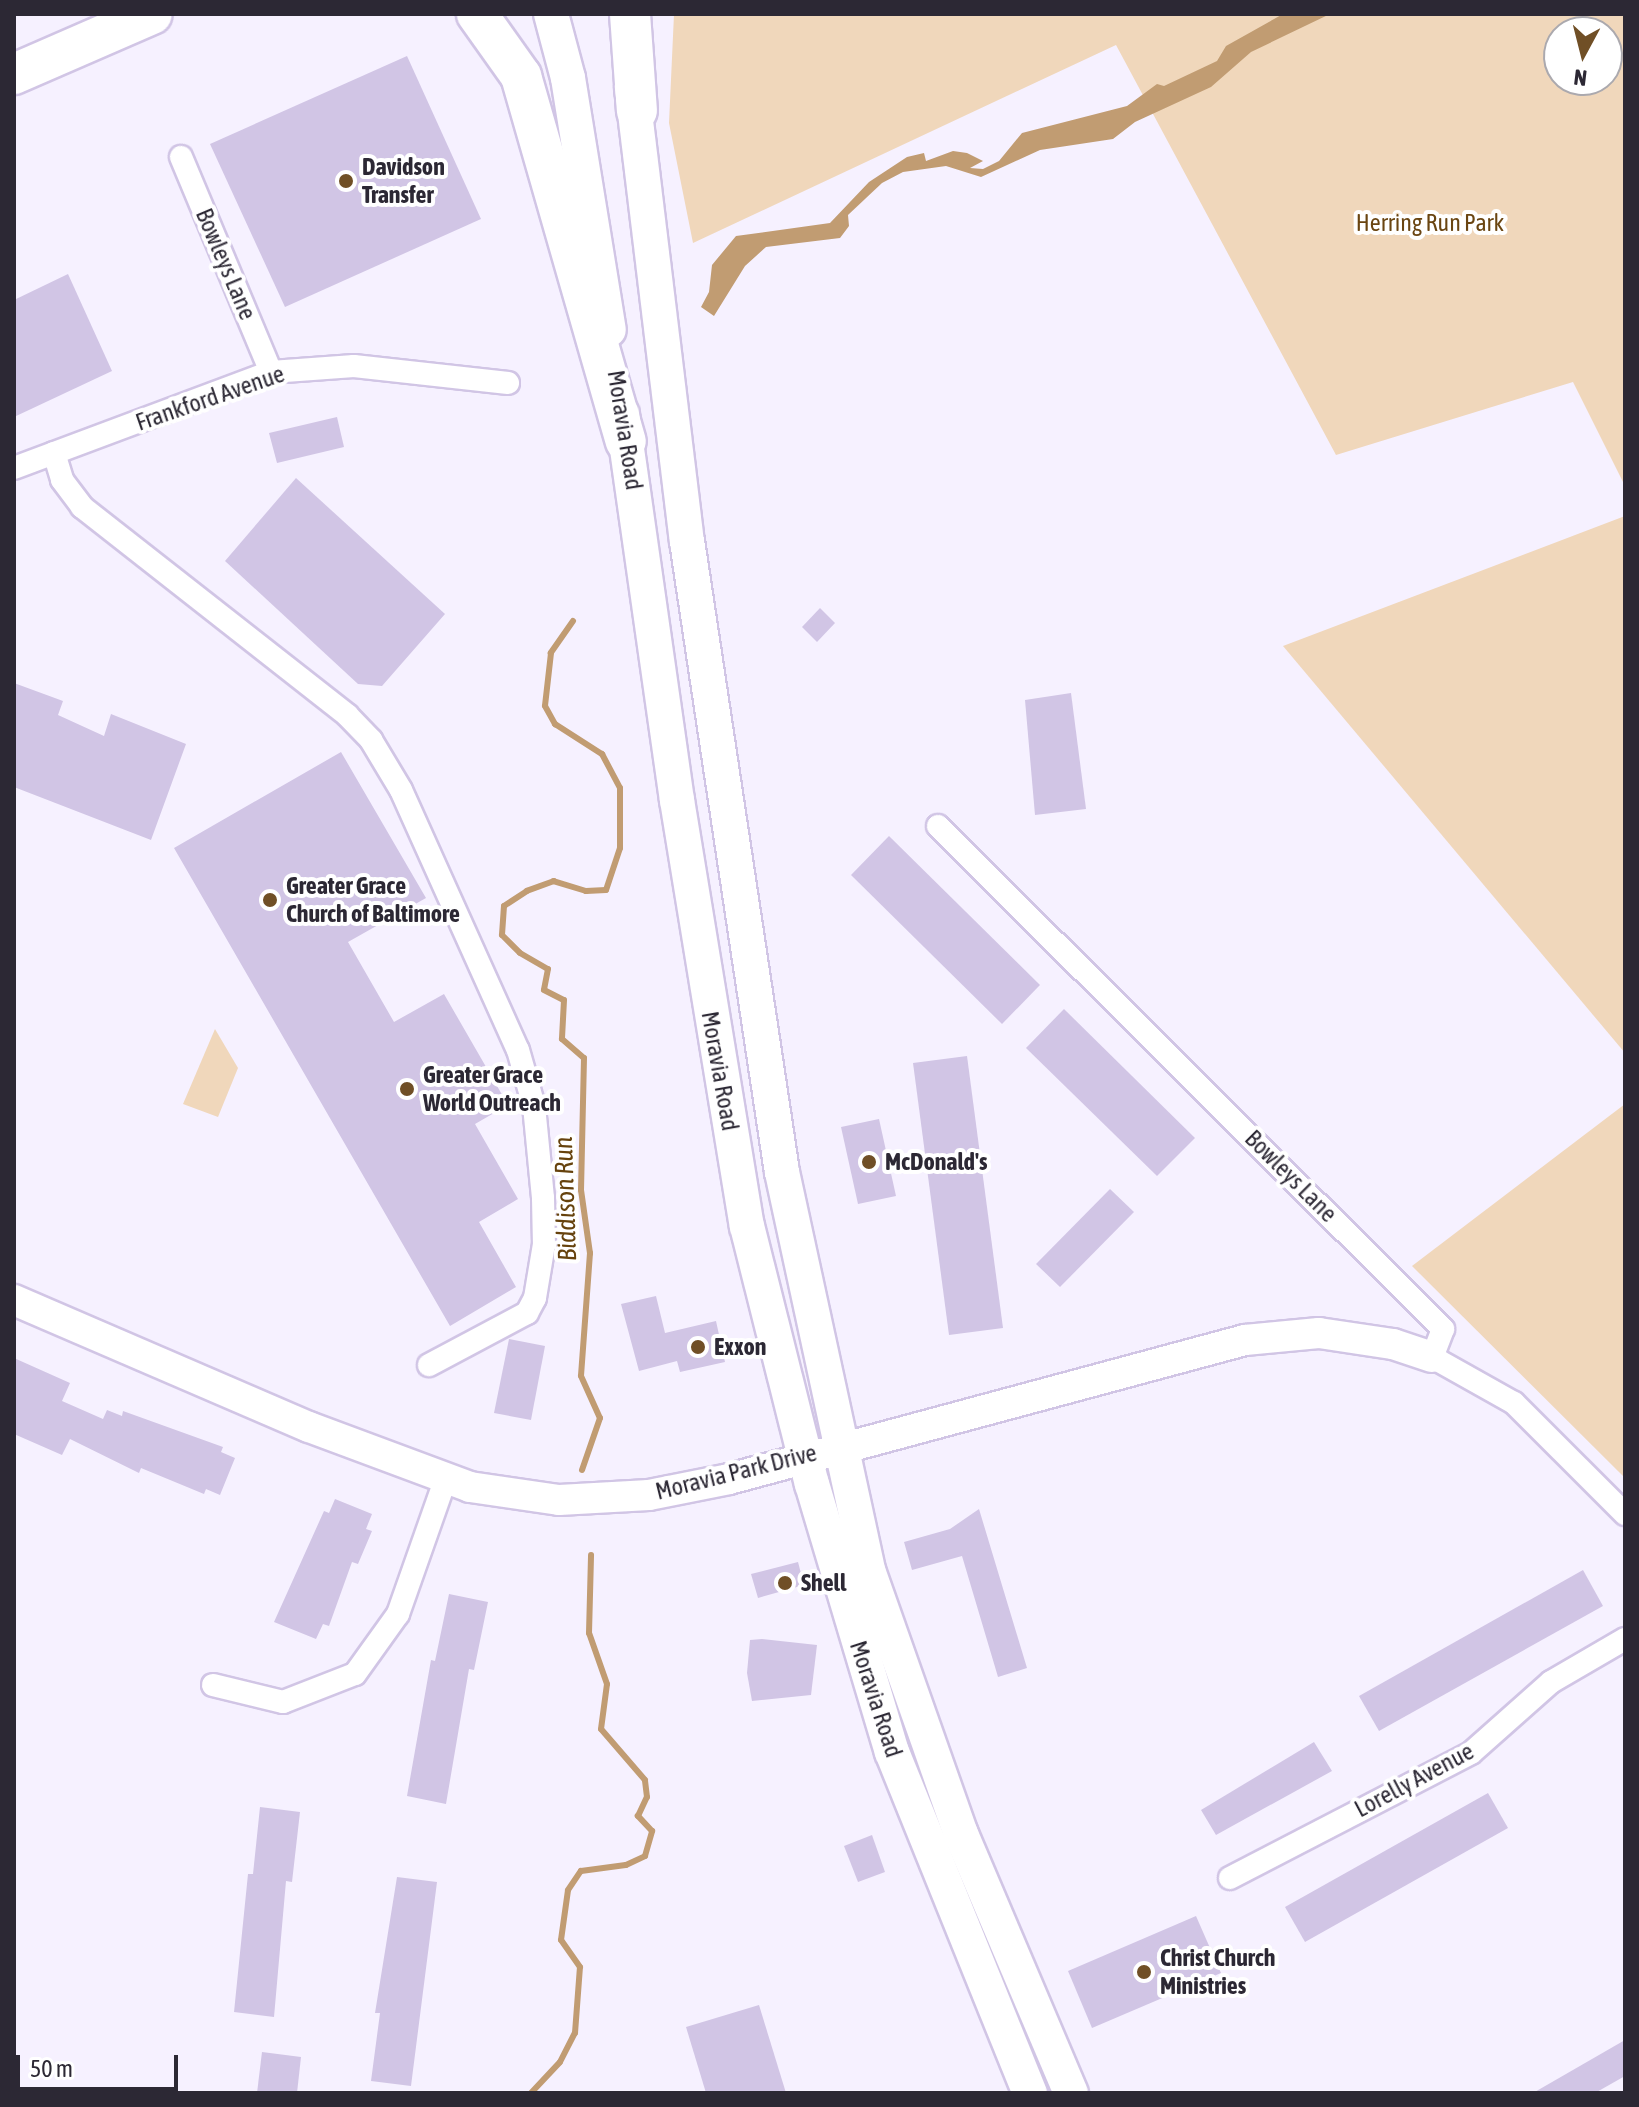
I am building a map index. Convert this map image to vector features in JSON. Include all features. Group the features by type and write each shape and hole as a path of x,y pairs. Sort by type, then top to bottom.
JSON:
{"highway":[{"path":"14,74 152,14"},
{"path":"477,14 521,76 626,441"},
{"path":"630,14 637,111"}],"main road":[{"name":"Moravia Road","path":"551,14 568,78 626,441 679,815 742,1195 804,1455 892,1752 1030,2093"},
{"name":"Moravia Road","path":"615,14 637,111 687,541 782,1172 844,1444 869,1573 961,1834 1071,2093"},
{"name":"Moravia Park Drive","path":"14,1300 309,1427 446,1478 520,1497 607,1498 729,1479 844,1444 1245,1340 1319,1333 1393,1344 1432,1357"}],"street":[{"name":"Bowleys Lane","path":"181,157 271,372"},
{"name":"Frankford Avenue","path":"14,468 271,372 354,366 508,383"},
{"path":"54,453 62,480 82,507 347,715 371,740 401,790 518,1050 534,1106 543,1198 544,1244 535,1298 527,1313 429,1365"},
{"name":"Bowleys Lane","path":"938,826 1443,1329 1432,1357"},
{"path":"1432,1357 1514,1403 1625,1514"},
{"path":"213,1685 283,1702 320,1692 355,1674 398,1614 446,1478"},
{"name":"Lorelly Avenue","path":"1230,1878 1471,1753 1551,1682 1625,1639"}],"green space":[{"name":"Herring Run Park","path":"674,14 1625,14 1625,486 1573,382 1336,455 1116,45 693,243 669,123"},
{"path":"1625,516 1625,1053 1283,646"},
{"path":"215,1029 238,1068 218,1117 183,1104"},
{"path":"1625,1104 1625,1478 1412,1266"}],"shaded area":[{"path":"1283,14 1330,14 1251,52 1211,87 1135,122 1113,139 1040,150 981,177 946,166 903,172 882,183 848,215 849,226 840,238 766,247 745,266 714,316 701,307 709,292 712,265 736,236 830,223 869,182 907,157 924,153 926,161 953,151 967,153 983,161 970,168 983,169 999,161 1022,133 1127,106 1157,84 1164,86 1217,61 1226,46"}],"building":[{"name":"Davidson Transfer","path":"407,56 481,219 285,307 210,144"},
{"path":"68,274 112,371 14,417 14,300"},
{"path":"337,417 344,447 277,463 269,433"},
{"path":"296,478 445,614 382,686 358,684 225,561"},
{"path":"820,608 835,623 817,642 802,627"},
{"path":"14,683 63,701 58,715 104,736 111,714 186,744 151,840 14,787"},
{"path":"1071,693 1086,809 1035,815 1025,700"},
{"path":"341,752 426,898 348,942 394,1022 444,994 508,1105 475,1124 518,1199 479,1222 516,1287 450,1326 174,848"},
{"path":"889,836 1040,985 1002,1024 851,875"},
{"path":"1064,1009 1195,1138 1157,1176 1026,1048"},
{"path":"967,1056 1003,1328 949,1335 913,1063"},
{"name":"McDonald's","path":"879,1119 896,1196 858,1204 841,1127"},
{"path":"1110,1189 1134,1212 1060,1287 1036,1264"},
{"path":"656,1296 665,1333 716,1321 725,1362 680,1372 677,1361 639,1371 621,1304"},
{"path":"509,1339 545,1346 531,1420 494,1413"},
{"path":"14,1358 70,1383 62,1401 103,1419 107,1410 122,1416 123,1411 223,1447 221,1452 235,1458 220,1495 206,1489 204,1494 141,1468 139,1473 70,1439 62,1455 14,1434"},
{"path":"335,1499 372,1514 366,1529 372,1531 358,1564 352,1562 329,1626 323,1624 316,1639 274,1622 324,1511 329,1513"},
{"path":"979,1509 1027,1668 998,1677 962,1556 912,1570 904,1542 950,1529"},
{"path":"798,1562 804,1585 758,1598 751,1574"},
{"path":"1583,1570 1603,1606 1379,1731 1359,1696"},
{"path":"449,1594 488,1602 474,1670 469,1669 446,1804 407,1796 431,1660 435,1661"},
{"path":"750,1640 817,1645 811,1695 752,1701 747,1673"},
{"path":"1314,1742 1332,1771 1216,1835 1201,1810"},
{"path":"1488,1793 1508,1828 1305,1942 1285,1907"},
{"path":"260,1807 300,1812 292,1882 286,1881 274,2017 234,2012 248,1874 253,1874"},
{"path":"872,1835 885,1872 858,1882 844,1846"},
{"path":"397,1877 437,1882 411,2086 371,2081 380,2013 375,2013"},
{"name":"Christ Church Ministries","path":"1196,1916 1221,1973 1092,2028 1068,1971"},
{"path":"759,2005 786,2093 706,2093 686,2027"},
{"path":"1625,2040 1625,2076 1595,2093 1533,2093"},
{"path":"262,2052 301,2057 297,2093 257,2093"}],"waterway":[{"name":"Biddison Run","path":"573,621 551,653 545,706 555,724 602,754 620,788 620,848 606,890 586,891 554,881 527,891 504,906 502,935 520,953 548,969 544,990 564,1000 562,1039 584,1058 581,1190 590,1253 581,1376 600,1418 582,1470"},
{"name":"Biddison Run","path":"531,2093 560,2062 575,2033 580,1967 561,1940 568,1890 581,1871 626,1865 645,1856 652,1831 638,1816 647,1797 645,1780 601,1729 607,1684 589,1633 591,1555"}],"place":[{"name":"Davidson Transfer","path":"346,181"},
{"name":"Greater Grace Church of Baltimore","path":"270,900"},
{"name":"Greater Grace World Outreach","path":"407,1089"},
{"name":"McDonald's","path":"869,1162"},
{"name":"Exxon","path":"698,1347"},
{"name":"Shell","path":"785,1583"},
{"name":"Christ Church Ministries","path":"1144,1972"}]}
